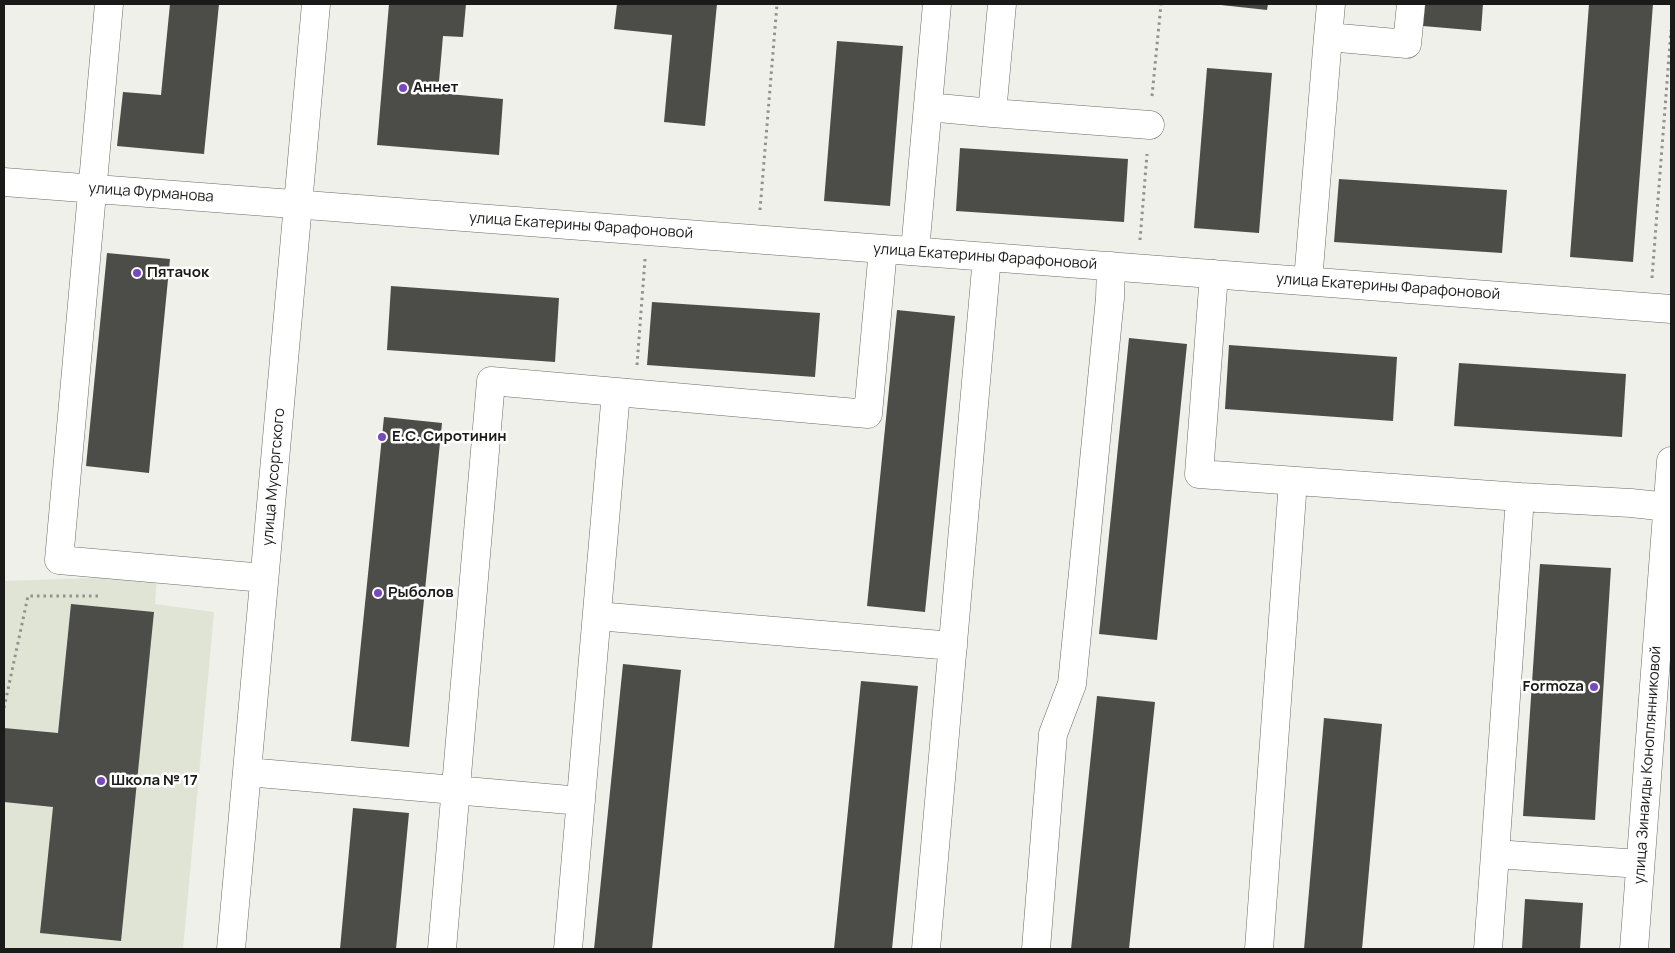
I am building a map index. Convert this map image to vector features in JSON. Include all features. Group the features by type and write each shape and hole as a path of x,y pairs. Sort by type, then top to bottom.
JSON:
{"street":[{"path":"109,4 59,560 264,578"},
{"name":"улица Мусоргского","path":"231,949 316,4"},
{"path":"915,251 937,4"},
{"path":"992,113 1002,4"},
{"path":"1308,281 1331,4"},
{"path":"1328,37 1407,44 1411,4"},
{"path":"928,107 1150,124"},
{"name":"улица Фурманова","path":"4,182 298,205"},
{"name":"улица Екатерины Фарафоновой","path":"298,205 1661,308"},
{"path":"442,949 491,381 868,414 883,249"},
{"path":"926,949 986,257"},
{"path":"1036,949 1053,734 1072,684 1110,298 1111,266"},
{"path":"1214,274 1199,474 1631,503 1669,516"},
{"path":"568,949 597,616 626,393"},
{"name":"улица Зинаиды Коноплянниковой","path":"1634,949 1669,516 1671,461"},
{"path":"1259,949 1293,481"},
{"path":"1488,949 1520,497"},
{"path":"597,616 953,646"},
{"path":"247,772 580,801"},
{"path":"1495,854 1640,864"}],"path":[{"path":"757,240 776,4"},
{"path":"1661,308 1671,30"},
{"path":"626,393 647,231"},
{"path":"4,708 28,596 106,596"}],"shaded area":[{"name":"Школа № 17","path":"157,576 155,604 214,612 183,949 4,949 4,581"}],"building":[{"path":"170,4 219,4 204,154 117,146 123,92 161,95"},
{"path":"389,4 466,4 463,37 443,36 438,93 503,99 499,155 377,145"},
{"path":"617,4 717,4 705,126 664,122 672,35 614,29"},
{"path":"1221,4 1268,4 1267,10"},
{"path":"1425,4 1483,4 1481,31 1423,26"},
{"path":"1589,4 1653,4 1633,262 1570,257"},
{"path":"837,41 903,46 890,206 824,201"},
{"path":"1207,68 1272,73 1259,233 1194,228"},
{"path":"960,148 1128,159 1124,222 956,211"},
{"path":"1339,179 1507,190 1502,253 1334,242"},
{"path":"107,253 170,259 149,473 86,466"},
{"path":"391,286 559,298 555,362 387,350"},
{"path":"652,302 820,313 815,377 647,365"},
{"path":"897,310 955,316 925,612 867,606"},
{"path":"1129,338 1187,344 1157,640 1099,634"},
{"path":"1229,345 1397,357 1393,421 1225,409"},
{"path":"1459,363 1626,374 1622,437 1454,426"},
{"path":"384,417 442,423 409,747 351,741"},
{"path":"1540,564 1611,568 1595,820 1523,816"},
{"path":"71,604 154,612 121,941 40,933 53,807 4,802 4,728 58,733"},
{"path":"623,664 681,670 652,949 594,949"},
{"path":"861,681 918,686 892,949 834,949"},
{"path":"1097,696 1155,702 1129,949 1071,949"},
{"path":"1324,718 1382,724 1362,949 1304,949"},
{"path":"353,808 409,813 396,949 340,949"},
{"path":"1525,899 1583,903 1580,949 1522,949"}],"place":[{"name":"Аннет","path":"403,88"},
{"name":"Пятачок","path":"137,273"},
{"name":"Е.С. Сиротинин","path":"382,437"},
{"name":"Рыболов","path":"378,593"},
{"name":"Formoza","path":"1594,687"},
{"name":"Школа № 17","path":"101,781"}]}
